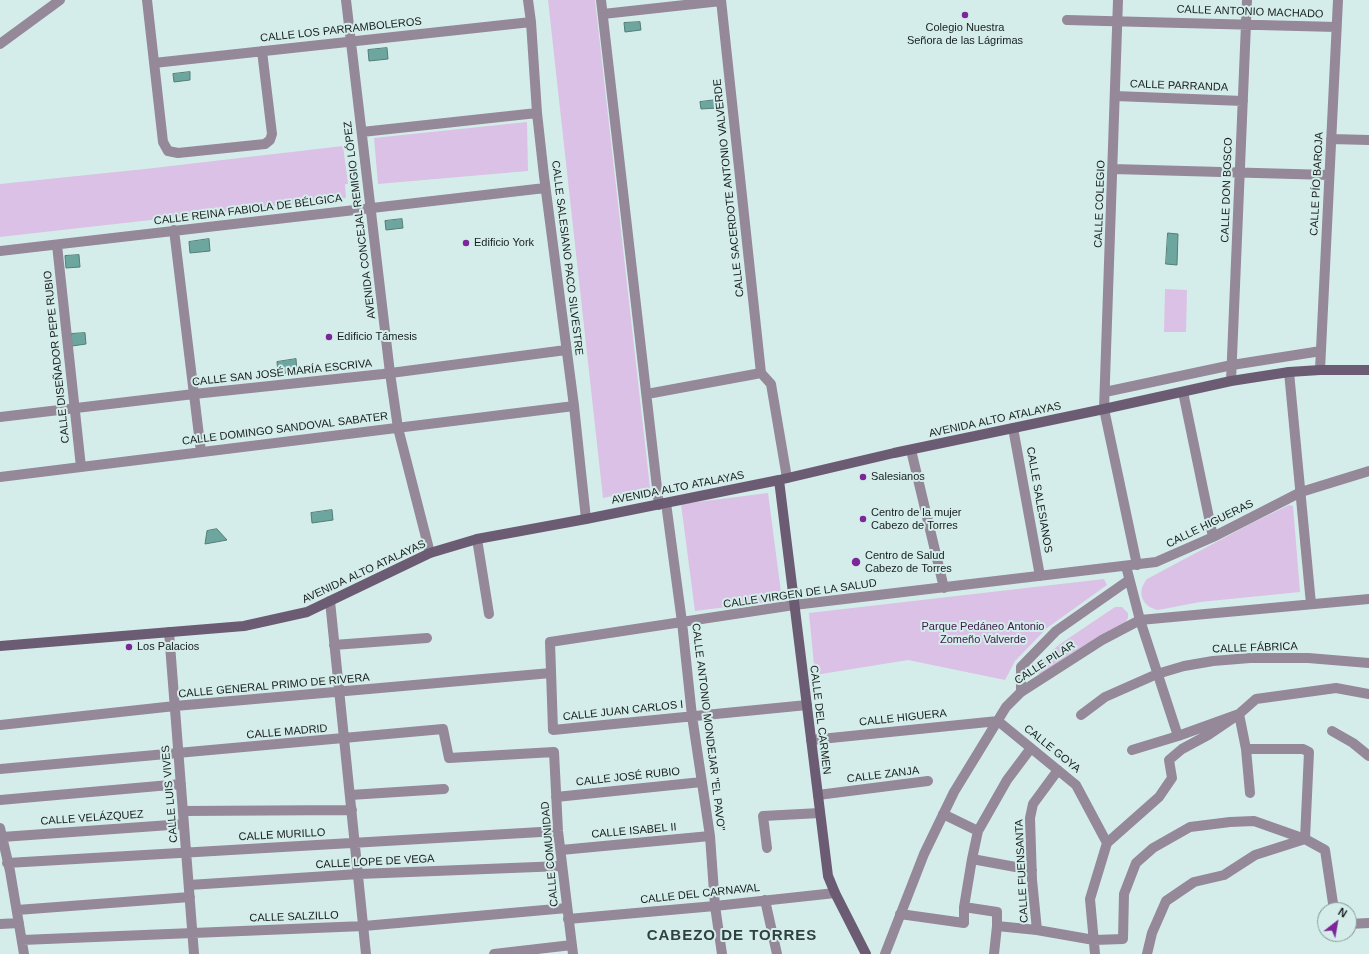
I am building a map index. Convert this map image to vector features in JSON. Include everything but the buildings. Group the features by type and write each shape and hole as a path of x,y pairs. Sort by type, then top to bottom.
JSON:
{"main road":[{"name":"AVENIDA ALTO ATALAYAS","path":"0,646 244,626 306,612 430,553 477,539 586,519 783,479 1231,381 1289,372 1320,370 1369,370"},
{"name":"CALLE DEL CARMEN","path":"783,479 794,605 828,876 866,954"}],"street":[{"path":"0,44 60,0"},
{"path":"146,0 163,142 168,151 178,152 265,144 270,140 272,134 262,51"},
{"name":"AVENIDA CONCEJAL REMIGIO LÓPEZ","path":"346,0 390,373 398,428 430,553"},
{"name":"CALLE SALESIANO PACO SILVESTRE","path":"528,0 531,22 537,113 574,406 586,519"},
{"name":"CALLE ANTONIO MONDEJAR \"EL PAVO\"","path":"601,0 647,394 662,504 682,622 692,716 710,836 715,906 722,954"},
{"name":"CALLE COLEGIO","path":"1118,0 1104,409 1137,565"},
{"name":"CALLE DON BOSCO","path":"1231,381 1247,0"},
{"name":"CALLE PÍO BAROJA","path":"1320,370 1338,0"},
{"path":"603,14 721,1"},
{"name":"CALLE SACERDOTE ANTONIO VALVERDE","path":"721,1 761,373"},
{"name":"CALLE ANTONIO MACHADO","path":"1067,20 1117,20 1336,27"},
{"name":"CALLE LOS PARRAMBOLEROS","path":"154,64 531,22"},
{"name":"CALLE PARRANDA","path":"1115,96 1243,101"},
{"path":"362,132 537,113"},
{"path":"1331,139 1369,140"},
{"path":"1113,169 1329,175"},
{"name":"CALLE REINA FABIOLA DE BÉLGICA","path":"0,251 546,188"},
{"path":"174,230 201,452"},
{"name":"CALLE DISEÑADOR PEPE RUBIO","path":"57,245 81,467"},
{"name":"CALLE SAN JOSÉ MARÍA ESCRIVA","path":"0,417 390,373 566,350"},
{"path":"1105,392 1232,365 1321,352"},
{"path":"1289,372 1311,604"},
{"path":"647,394 761,373 771,384 783,479"},
{"path":"1183,392 1213,537"},
{"name":"CALLE DOMINGO SANDOVAL SABATER","path":"0,477 574,406"},
{"name":"CALLE SALESIANOS","path":"1013,428 1040,576"},
{"path":"911,450 944,588"},
{"name":"CALLE HIGUERAS","path":"1126,566 1156,562 1213,537 1301,492 1369,471"},
{"path":"477,539 489,614"},
{"path":"1126,566 1140,620 1178,736"},
{"name":"CALLE VIRGEN DE LA SALUD","path":"550,642 794,605 1126,566"},
{"path":"1021,692 1021,667 1056,631 1129,580"},
{"name":"CALLE PILAR","path":"885,954 924,854 954,792 1006,707 1021,692 1102,640 1140,620 1369,599"},
{"path":"330,601 366,954"},
{"name":"CALLE LUIS VIVES","path":"169,632 194,954"},
{"path":"334,645 427,638"},
{"name":"CALLE JUAN CARLOS I","path":"550,642 553,730 807,705"},
{"name":"CALLE FÁBRICA","path":"1081,715 1105,697 1157,674 1184,666 1213,661 1250,658 1308,658 1369,663"},
{"name":"CALLE GENERAL PRIMO DE RIVERA","path":"0,725 175,706 339,693 551,673"},
{"path":"1095,954 1090,899 1107,843 1159,797 1172,778 1169,760 1182,749 1208,735 1239,714 1256,699 1336,688 1369,694"},
{"path":"1132,750 1178,736 1239,714"},
{"path":"1239,714 1246,749 1250,792"},
{"name":"CALLE HIGUERA","path":"811,740 998,721"},
{"name":"CALLE GOYA","path":"998,721 1076,785 1107,843"},
{"name":"CALLE MADRID","path":"0,769 442,729 449,758 554,752"},
{"path":"1332,731 1353,743 1369,756"},
{"path":"900,914 964,923 964,907 978,832 1007,780 1031,748"},
{"path":"1246,749 1303,749 1309,752 1305,839"},
{"name":"CALLE COMUNIDAD","path":"554,752 558,831 572,950"},
{"name":"CALLE FUENSANTA","path":"1037,930 1032,870 1030,818 1034,804 1058,770"},
{"name":"CALLE ZANJA","path":"818,795 928,781"},
{"name":"CALLE JOSÉ RUBIO","path":"556,796 702,782"},
{"path":"0,800 181,784"},
{"path":"350,795 444,789"},
{"path":"183,811 352,810"},
{"path":"767,848 763,816 820,813"},
{"path":"943,814 978,832"},
{"path":"997,926 1037,930 1094,940 1123,939 1124,894 1136,863 1152,848 1190,827 1230,822 1254,821 1305,839 1325,850 1333,902"},
{"name":"CALLE VELÁZQUEZ","path":"1,832 184,824"},
{"name":"CALLE MURILLO","path":"6,869 186,852 558,831"},
{"path":"1,832 6,869 17,910 24,954"},
{"name":"CALLE ISABEL II","path":"561,850 710,836"},
{"path":"1147,954 1152,933 1166,901 1194,882 1224,875 1255,855 1305,839"},
{"path":"972,859 1032,870"},
{"name":"CALLE LOPE DE VEGA","path":"189,885 359,874 562,866"},
{"name":"CALLE DEL CARNAVAL","path":"568,920 835,893"},
{"path":"17,910 190,898"},
{"path":"765,900 777,954"},
{"path":"964,907 997,912 994,954"},
{"name":"CALLE SALZILLO","path":"22,940 364,926 566,908"},
{"path":"0,924 19,923"},
{"path":"1357,924 1369,923"},
{"path":"494,954 572,950"}],"green space":[{"path":"548,0 595,0 650,488 603,498"},
{"path":"527,122 528,171 378,184 374,138"},
{"path":"343,146 348,184 345,184 346,198 0,237 0,184"},
{"path":"1165,289 1187,290 1186,332 1164,332"},
{"path":"768,493 782,600 695,611 681,504"},
{"path":"1289,505 1293,506 1300,592 1200,602 1158,610 1148,606 1142,598 1142,589 1147,579"},
{"name":"Parque Pedáneo Antonio Zomeño Valverde","path":"1104,579 1107,585 1047,628 1015,661 1005,680 908,660 815,675 809,613"},
{"path":"1115,607 1122,607 1128,613 1128,618 1125,623 1072,653 1042,675 1037,673 1034,669 1035,665 1060,644"}],"water":[{"path":"640,22 641,30 625,32 624,23"},
{"path":"387,48 388,59 369,61 368,50"},
{"path":"190,72 190,80 174,82 173,74"},
{"path":"716,100 717,108 701,109 700,102"},
{"path":"402,219 403,228 386,230 385,221"},
{"path":"1168,233 1178,234 1177,265 1166,264"},
{"path":"209,239 210,251 190,253 189,242"},
{"path":"79,255 80,267 66,268 65,256"},
{"path":"85,333 86,344 72,346 71,334"},
{"path":"296,359 297,372 278,374 277,362"},
{"path":"332,510 333,520 312,523 311,513"},
{"path":"217,529 227,540 205,544 207,531"}],"place":[{"name":"Colegio Nuestra Señora de las Lágrimas","path":"965,15"},
{"name":"Edificio York","path":"466,243"},
{"name":"Edificio Támesis","path":"329,337"},
{"name":"Salesianos","path":"863,477"},
{"name":"Centro de la mujer Cabezo de Torres","path":"863,519"},
{"name":"Centro de Salud Cabezo de Torres","path":"856,562"},
{"name":"Los Palacios","path":"129,647"}],"district":[{"name":"CABEZO DE TORRES","path":"732,936"}]}
